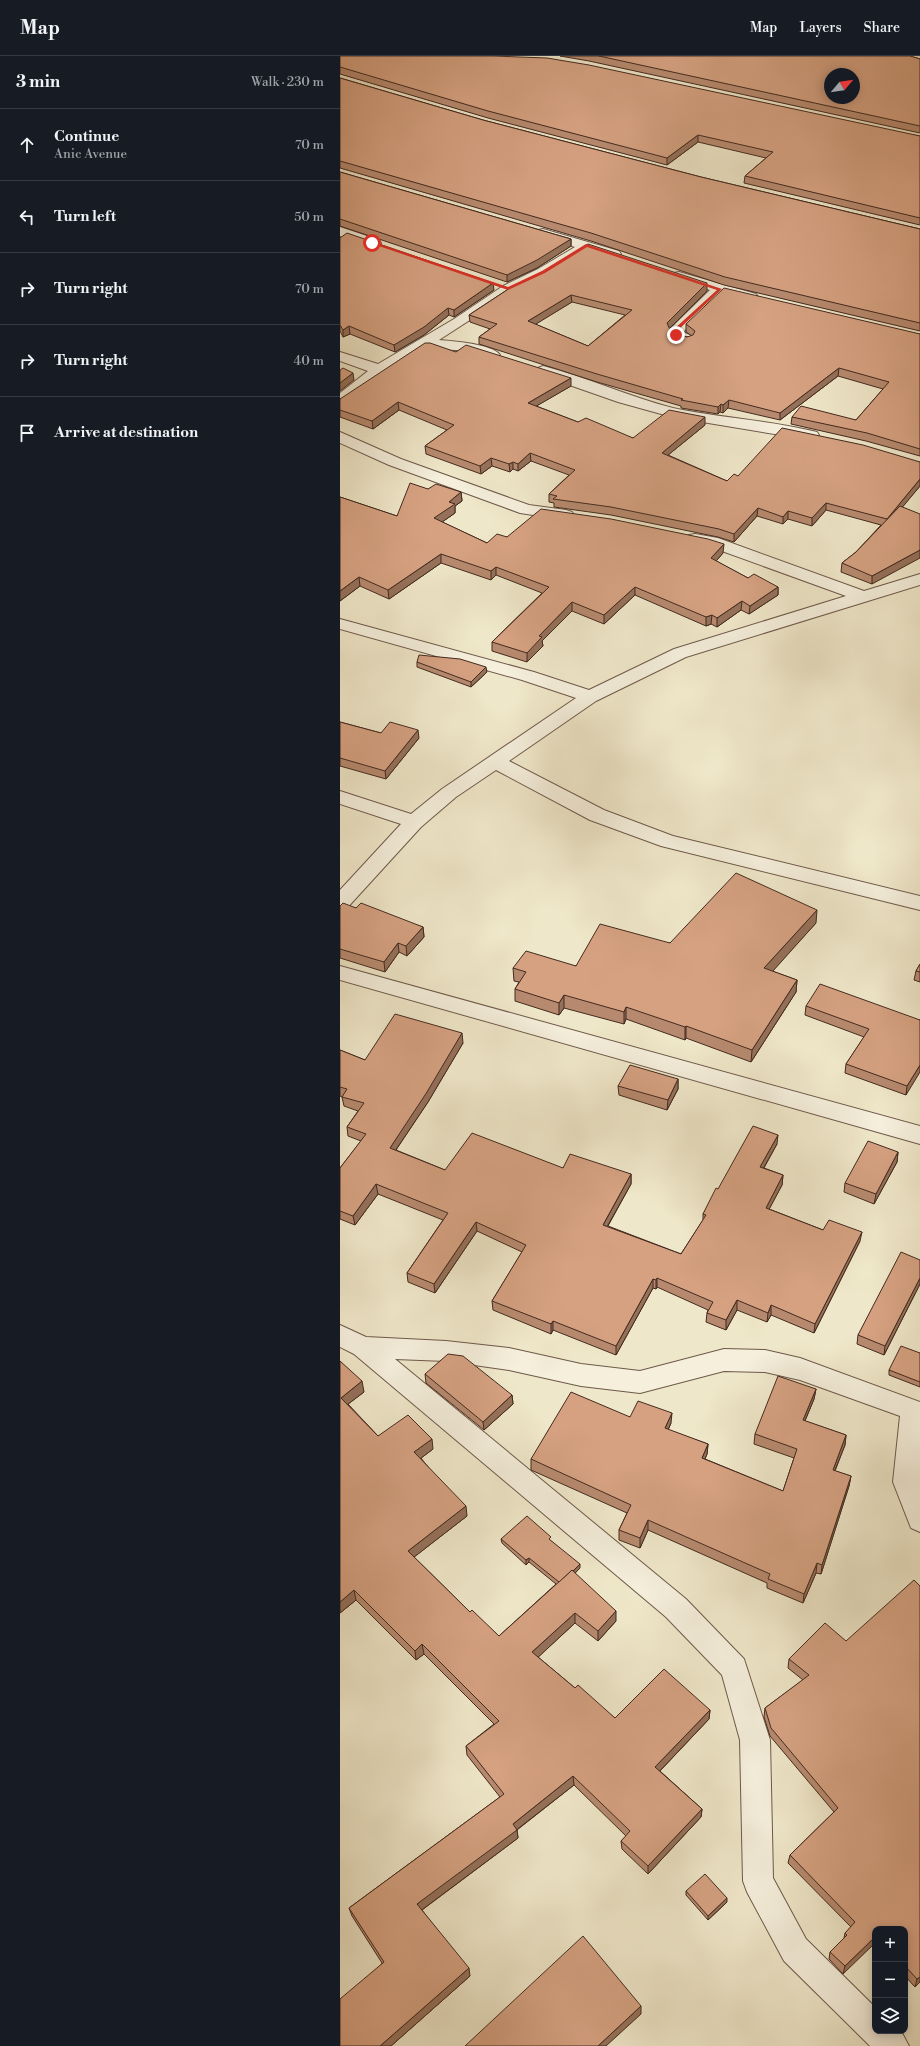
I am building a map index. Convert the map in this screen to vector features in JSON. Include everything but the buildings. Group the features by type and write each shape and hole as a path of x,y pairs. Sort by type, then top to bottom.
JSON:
{"street":[{"path":"534,230 624,258"},
{"path":"340,231 387,248"},
{"path":"340,400 378,370 459,322 508,289 543,272 586,246"},
{"path":"668,272 720,289 767,301"},
{"path":"493,284 508,289"},
{"path":"687,339 676,335 675,331 720,289"},
{"path":"459,322 462,339 466,346"},
{"path":"420,345 453,344 466,346 504,358"},
{"path":"340,356 378,370"},
{"path":"527,366 671,412 719,422 788,430 827,438"},
{"path":"340,437 395,462 526,510 580,517"},
{"path":"681,536 712,542 865,597"},
{"path":"340,903 414,822 449,793 590,697 680,653 920,579"},
{"path":"340,624 528,676 590,697"},
{"path":"496,762 597,815 668,841 920,903"},
{"path":"340,797 414,822"},
{"path":"340,973 920,1135"},
{"path":"351,1341 509,1359 581,1375 640,1382 724,1360 765,1362 800,1369 842,1383 917,1412 906,1482 920,1520"},
{"path":"351,1341 676,1608 734,1668 755,1740 758,1881 795,1950 872,2025"},
{"path":"881,2034 893,2046"}],"route":[{"path":"372,243 508,289 543,272 586,246 720,289 675,331 676,335"}]}
